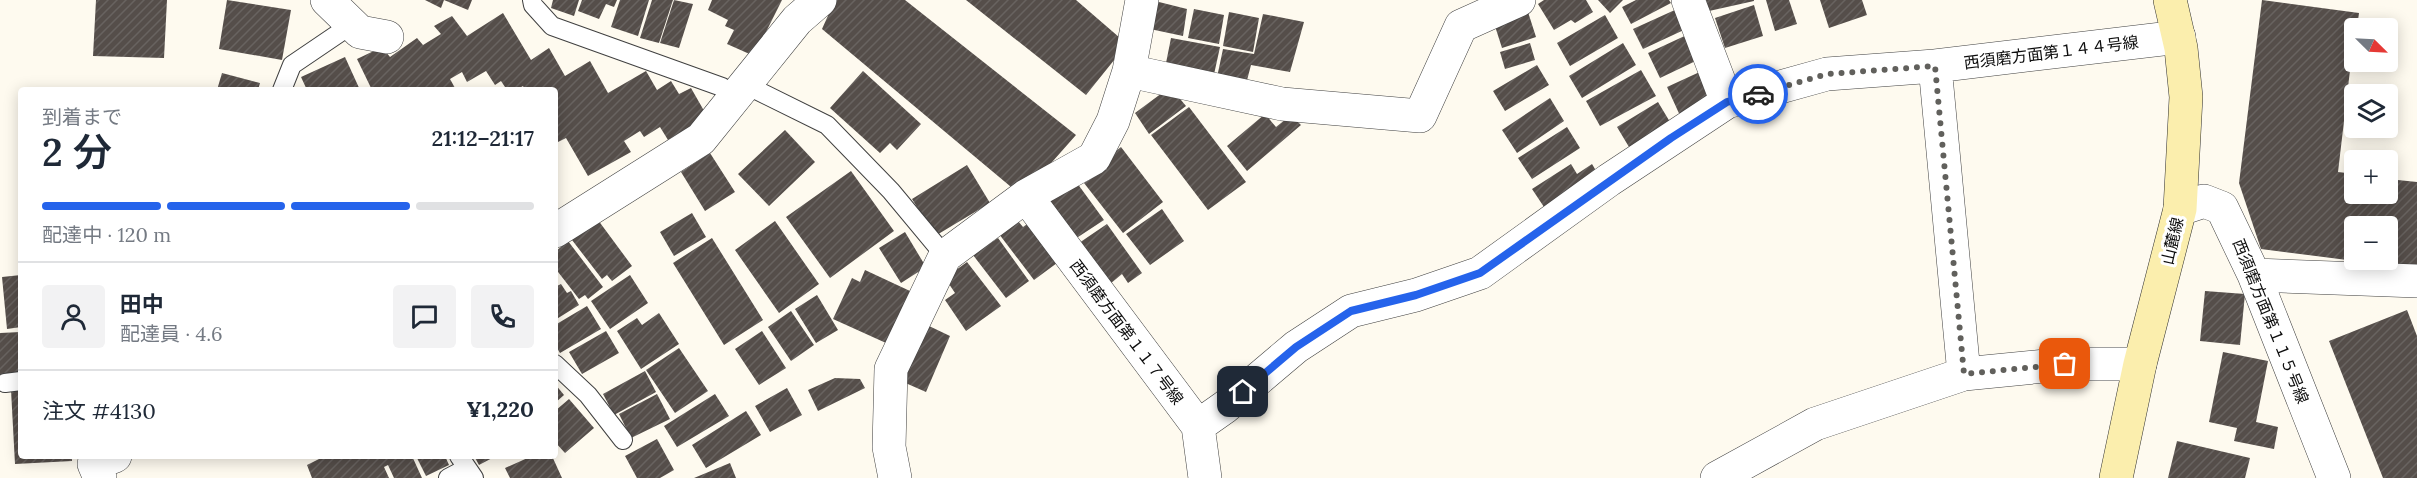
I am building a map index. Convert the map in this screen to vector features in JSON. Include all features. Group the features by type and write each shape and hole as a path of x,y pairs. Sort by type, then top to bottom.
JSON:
{"street":[{"path":"327,0 360,32 387,37"},
{"path":"558,229 701,140 797,20 820,0"},
{"path":"895,478 889,447 891,369 945,256 1026,196 1094,158 1113,121 1129,71 1142,0"},
{"path":"1129,71 1282,104 1419,116 1461,26 1519,0"},
{"path":"1688,0 1727,102"},
{"name":"山麓線","path":"2116,478 2140,364 2180,209 2186,96 2179,37 2170,0"},
{"name":"西須磨方面第１４４号線","path":"1198,426 1225,407 1296,347 1351,311 1416,295 1480,273 1610,180 1727,102 1827,74 1935,66 2179,37"},
{"path":"1935,66 1964,374"},
{"name":"西須磨方面第１１７号線","path":"1026,196 1198,426 1205,478"},
{"name":"西須磨方面第１１５号線","path":"2180,209 2204,201 2222,208 2254,274 2334,478"},
{"path":"2254,274 2417,281"},
{"path":"1717,478 1815,424 1964,374 2065,364 2140,364"}],"lane":[{"path":"532,0 533,5 552,26 722,87 741,91 827,125 891,191 945,256"},
{"path":"283,87 292,65 351,25"},
{"path":"558,367 588,395 623,440"},
{"path":"448,478 467,467"}],"building":[{"path":"96,0 167,0 164,58 93,56"},
{"path":"227,0 291,10 282,60 219,49"},
{"path":"425,0 444,0 441,8"},
{"path":"444,0 472,0 468,10"},
{"path":"553,0 579,0 574,16 551,8"},
{"path":"582,0 617,0 614,7 606,4 599,19 578,11"},
{"path":"620,0 649,0 638,36 611,27"},
{"path":"652,0 673,0 659,43 640,38"},
{"path":"674,0 693,4 679,48 660,43"},
{"path":"712,0 782,0 754,56 727,44 734,30 725,26 728,20 708,10"},
{"path":"835,0 905,0 1076,135 1022,196 822,29"},
{"path":"966,0 1076,0 1127,44 1086,95"},
{"path":"1544,0 1586,0 1593,12 1575,23 1571,20 1554,30 1538,4"},
{"path":"1598,0 1623,0 1610,13"},
{"path":"1636,0 1669,0 1671,3 1631,24 1622,7"},
{"path":"1706,0 1754,0 1754,1 1709,11"},
{"path":"1766,0 1789,0 1797,24 1775,31"},
{"path":"1820,0 1862,0 1867,15 1829,28"},
{"path":"2262,0 2359,13 2358,18 2344,18 2344,72 2350,72 2348,84 2344,84 2344,121 2338,172 2344,173 2344,204 2398,204 2398,180 2417,182 2417,269 2398,266 2398,216 2344,216 2344,260 2261,249 2239,183"},
{"path":"1155,1 1187,9 1183,36 1150,29"},
{"path":"1754,5 1763,36 1725,48 1715,18"},
{"path":"1194,9 1224,15 1219,44 1188,38"},
{"path":"1677,9 1686,29 1643,49 1633,29"},
{"path":"1229,12 1259,18 1253,52 1223,46"},
{"path":"1528,12 1536,37 1502,48 1494,23"},
{"path":"503,13 531,60 549,48 565,76 590,61 608,93 646,71 657,90 671,81 679,94 691,88 707,116 668,140 660,127 644,137 640,131 624,141 631,152 588,176 566,138 558,142 558,87 505,87 501,81 495,85 486,71 467,82 462,72 450,79 454,87 371,87 357,59 382,47 390,57 417,38 423,45 441,34 434,26 452,16 467,36"},
{"path":"1263,14 1304,22 1290,72 1251,65 1245,88 1216,82 1223,49 1254,54"},
{"path":"1605,15 1618,38 1570,66 1557,43"},
{"path":"1691,33 1702,58 1660,78 1648,53"},
{"path":"1171,38 1220,47 1213,79 1165,68"},
{"path":"1530,43 1535,60 1505,69 1500,52"},
{"path":"1623,43 1636,65 1582,98 1569,76"},
{"path":"345,57 359,87 306,87 301,77"},
{"path":"1537,65 1549,85 1505,111 1493,91"},
{"path":"1641,70 1656,96 1600,126 1586,101"},
{"path":"1704,70 1719,103 1682,120 1667,87"},
{"path":"863,71 921,124 897,150 890,143 880,153 830,108"},
{"path":"222,73 260,83 259,87 218,87"},
{"path":"1162,93 1176,94 1186,106 1149,134 1135,113"},
{"path":"1550,98 1564,121 1517,153 1502,130"},
{"path":"1658,102 1676,132 1635,157 1617,127"},
{"path":"1189,107 1246,182 1208,210 1151,135"},
{"path":"1265,114 1276,127 1291,115 1301,125 1247,171 1227,146"},
{"path":"1567,127 1580,148 1532,179 1518,158"},
{"path":"785,130 815,162 769,206 738,174"},
{"path":"1121,147 1163,202 1123,233 1084,183 1107,169 1102,162"},
{"path":"710,153 735,192 705,211 681,172"},
{"path":"1571,164 1577,174 1592,164 1601,179 1548,213 1532,189"},
{"path":"967,165 990,203 935,236 912,199"},
{"path":"851,171 894,231 830,278 786,217"},
{"path":"1077,183 1104,220 1075,239 1046,204"},
{"path":"1162,209 1184,241 1150,265 1126,234"},
{"path":"692,213 706,237 674,256 660,232"},
{"path":"598,220 632,266 612,281 607,275 602,279 572,240"},
{"path":"775,221 819,284 779,313 735,250"},
{"path":"1018,221 1023,227 1030,222 1057,263 1034,280 999,234"},
{"path":"1107,224 1142,273 1128,283 1122,274 1110,284 1079,243"},
{"path":"905,232 926,267 901,283 879,248"},
{"path":"712,238 763,320 724,345 673,263"},
{"path":"998,238 1029,281 1006,298 973,255"},
{"path":"568,241 603,287 588,299 585,295 579,299 558,272 558,249"},
{"path":"967,262 1001,306 966,331 945,300 955,293 945,278"},
{"path":"865,270 910,291 886,343 833,319 852,278 860,282"},
{"path":"18,275 18,327 7,329 2,277"},
{"path":"630,275 648,303 610,329 591,301"},
{"path":"561,284 567,293 571,291 579,305 558,318 558,286"},
{"path":"2205,291 2245,294 2240,345 2200,341"},
{"path":"817,295 838,330 816,343 795,309"},
{"path":"587,306 601,329 560,353 558,323"},
{"path":"2407,310 2417,336 2417,478 2383,478 2329,341"},
{"path":"791,311 814,345 791,361 768,327"},
{"path":"659,313 679,344 641,369 617,331 637,318 642,325"},
{"path":"927,325 950,336 926,392 901,381"},
{"path":"606,331 619,353 582,374 569,352"},
{"path":"762,331 786,368 759,385 735,349"},
{"path":"18,332 18,373 0,374 0,333"},
{"path":"679,348 708,391 675,413 646,370"},
{"path":"2223,352 2268,361 2256,422 2278,427 2274,449 2234,441 2237,428 2209,422"},
{"path":"645,371 656,392 614,415 603,394"},
{"path":"835,378 860,379 865,388 818,411 808,390"},
{"path":"558,388 564,395 558,400"},
{"path":"787,388 802,415 770,432 755,406"},
{"path":"11,390 18,390 18,459 72,459 72,461 15,464"},
{"path":"657,394 670,419 631,438 619,414"},
{"path":"715,394 729,416 677,447 664,426"},
{"path":"569,399 594,428 565,453 558,445 558,408"},
{"path":"746,411 761,435 706,468 692,445"},
{"path":"657,439 674,470 660,478 637,478 625,456"},
{"path":"2177,441 2250,458 2245,478 2168,478"},
{"path":"319,459 413,459 422,478 394,478 388,465 384,467 389,478 312,478 307,465"},
{"path":"418,459 446,459 449,465 426,476"},
{"path":"476,459 490,459 479,465"},
{"path":"525,459 553,459 562,478 510,478 505,468"},
{"path":"730,463 736,478 694,478"}],"way so far":[{"path":"1758,94 1827,74 1935,66 1964,374 2065,364"}],"route":[{"path":"1243,392 1296,347 1351,311 1416,295 1480,273 1671,138 1727,102 1758,94"}]}
